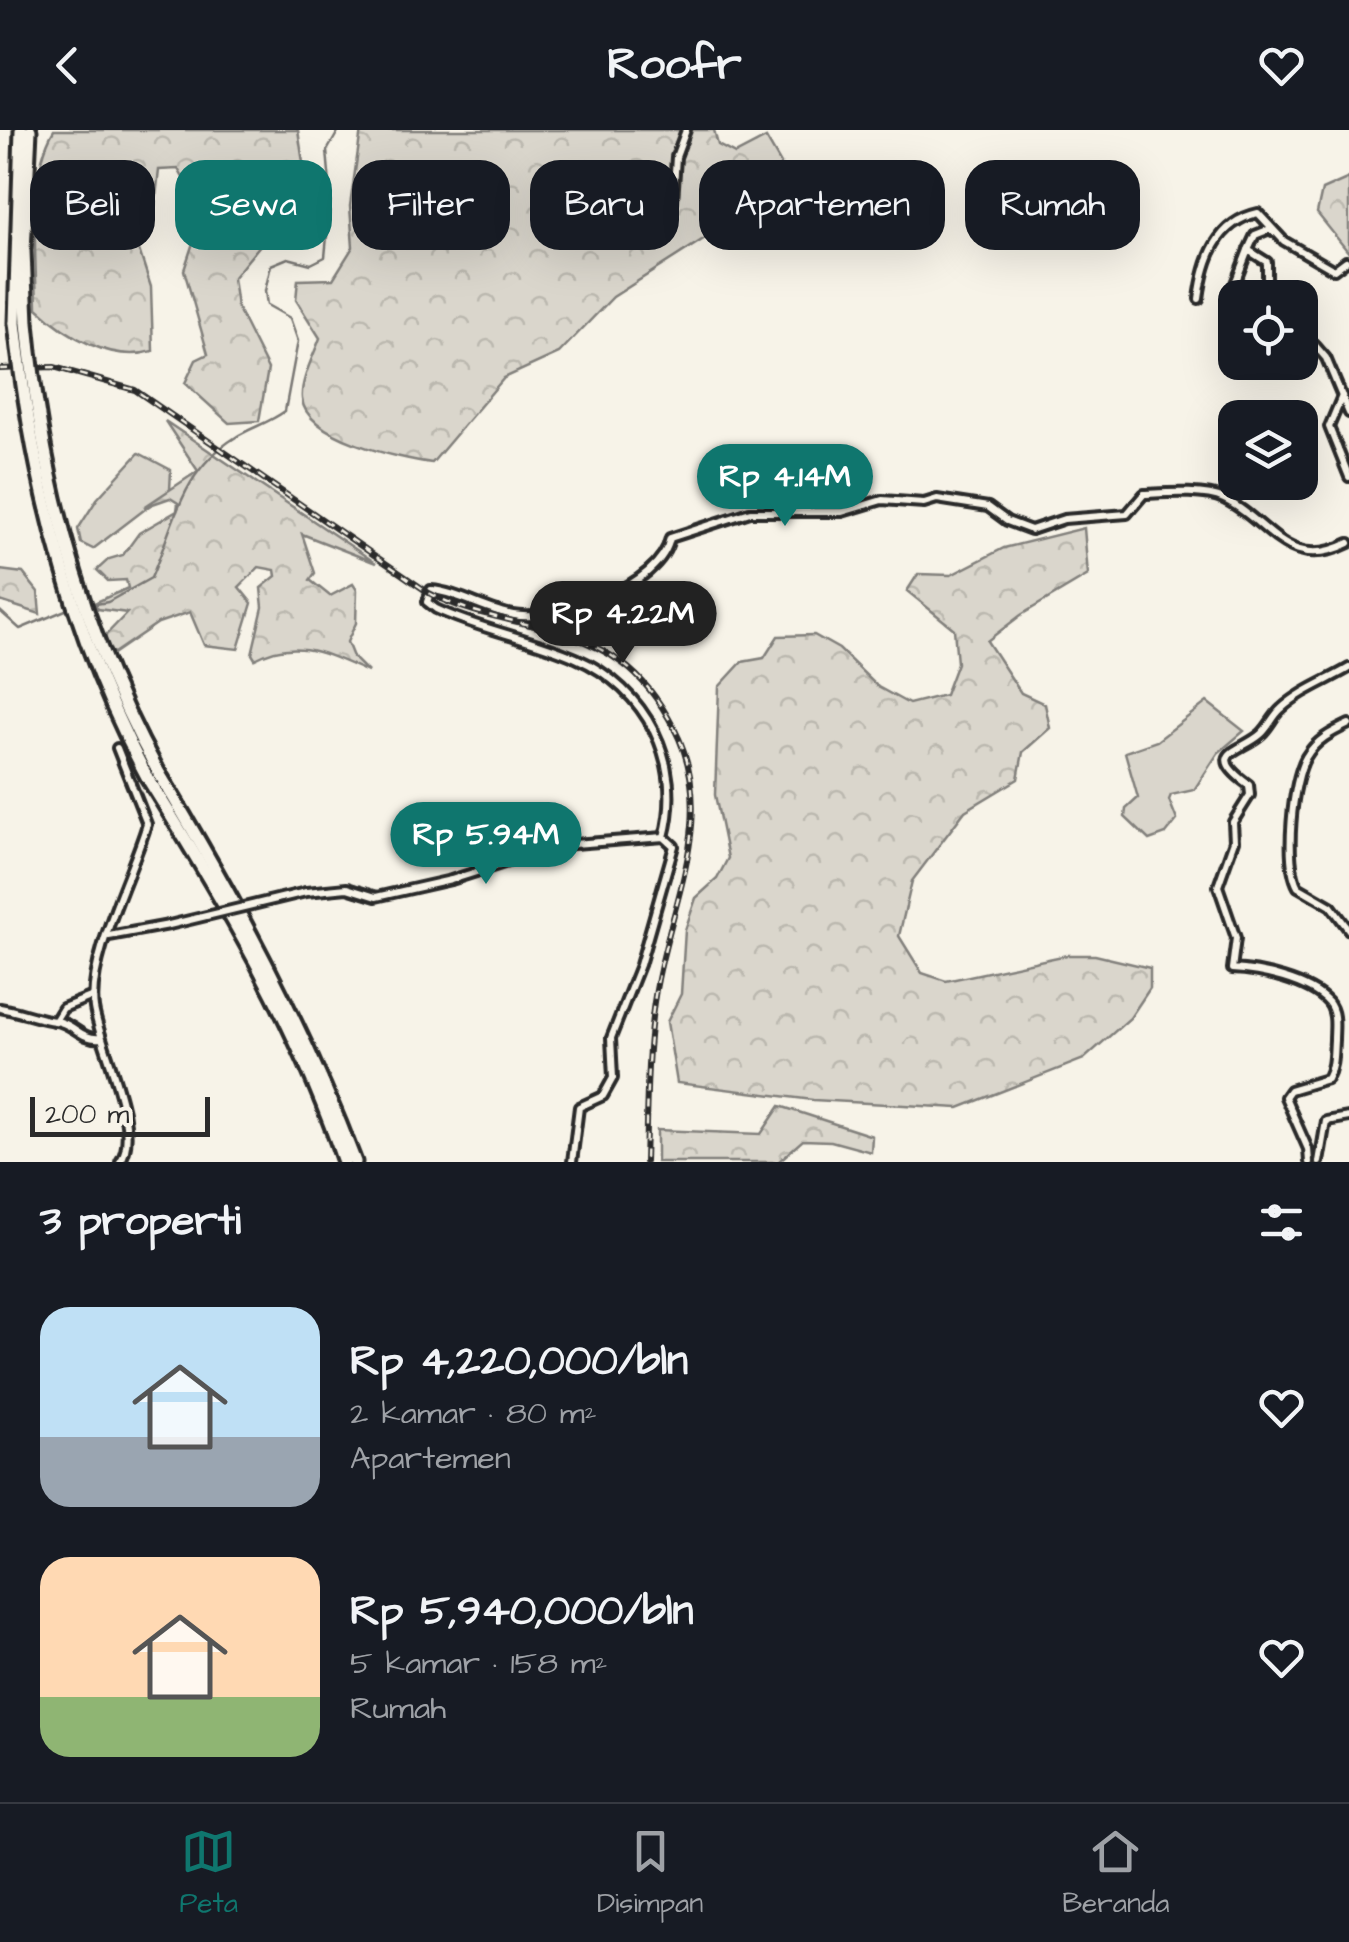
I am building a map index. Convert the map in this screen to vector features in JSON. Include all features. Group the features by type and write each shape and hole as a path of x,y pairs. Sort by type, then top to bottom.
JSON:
{"highway":[{"path":"21,130 21,323 36,472 85,643 281,1013 344,1162"},
{"path":"21,323 30,130"},
{"path":"153,775 270,969 328,1090 354,1162"}],"street":[{"path":"676,160 686,130"},
{"path":"1199,299 1203,268 1215,241 1239,216 1258,213 1276,234"},
{"path":"1236,280 1259,232 1270,229 1322,266 1334,270 1346,261"},
{"path":"1248,250 1268,262 1267,280"},
{"path":"1318,348 1349,413"},
{"path":"1342,395 1332,409 1328,428 1349,476"},
{"path":"664,837 672,790 666,755 653,729 624,693 573,656 436,609 427,602 432,590 511,614 556,617 636,579 666,555 669,538 719,520 756,512 842,512 882,500 938,500 988,507 1009,522 1036,530 1064,519 1127,514 1144,494 1211,496 1229,502 1284,547 1330,550 1349,543"},
{"path":"1310,1162 1285,1096 1290,1090 1327,1078 1333,1062 1334,1016 1327,1002 1303,988 1262,972 1232,969 1236,938 1218,886 1234,842 1233,822 1250,795 1249,786 1232,773 1228,759 1232,750 1260,736 1280,709 1349,668"},
{"path":"1349,724 1319,741 1305,760 1295,790 1290,855 1299,889 1332,907 1349,930"},
{"path":"118,748 147,824 93,996 100,1038 127,1125 129,1143 120,1162"},
{"path":"109,936 306,892 347,888 376,897 451,880 562,845 664,837 674,846 670,868 640,965 611,1038 613,1078 603,1096 579,1107 572,1162"},
{"path":"0,1008 47,1023 55,1020 63,1008 93,996"},
{"path":"55,1020 82,1035 100,1038"},
{"path":"1318,1162 1326,1121 1333,1116 1349,1117"}],"green space":[{"path":"54,130 298,130 303,160 175,160 175,169 159,170 155,206 155,160 42,160"},
{"path":"361,130 714,130 718,145 735,154 766,138 779,160 699,160 699,242 613,297 559,353 504,378 432,463 357,444 320,425 307,413 302,392 320,338 296,300 298,280 333,279 352,249 510,250 510,160 357,160"},
{"path":"1349,178 1349,253 1317,213 1322,190"},
{"path":"35,250 139,250 151,287 153,351 121,353 90,345 37,308"},
{"path":"191,250 256,250 233,278 237,307 268,369 259,421 229,423 185,383 196,360 208,354 184,270"},
{"path":"165,421 376,563 302,534 315,573 310,580 330,596 353,584 357,590 356,623 347,642 353,657 368,672 312,650 285,649 255,659 252,654 263,607 261,588 276,576 275,570 259,567 239,587 252,603 238,649 204,645 190,612 158,623 114,653 104,649 104,637 127,613 98,609 94,603 128,588 126,580 108,581 97,570 109,559 123,555 139,533 177,511 178,503 170,498 144,507 198,471"},
{"path":"139,453 171,470 170,490 93,549 81,543 78,529 97,499"},
{"path":"1084,528 1088,575 1021,615 987,641 1021,693 1045,704 1050,728 1023,752 1018,779 965,811 912,881 899,936 922,973 946,981 1067,955 1095,955 1150,968 1150,988 1130,1018 1084,1059 959,1108 813,1100 677,1083 667,1022 681,994 685,930 696,898 717,879 728,858 715,795 719,687 742,662 764,658 778,636 814,635 839,649 878,687 909,704 945,695 957,663 954,629 907,591 918,574 951,575 1004,548"},
{"path":"0,570 23,573 38,592 40,614 0,601"},
{"path":"1207,702 1244,731 1218,753 1194,790 1171,795 1169,800 1177,820 1166,834 1149,840 1125,817 1126,809 1138,798 1125,752 1157,741"},
{"path":"780,1106 872,1136 871,1152 831,1141 803,1140 778,1162 657,1162 657,1130 761,1134"}],"waterway":[{"path":"90,605 108,602 151,578 182,500 202,466 236,437 285,411 298,341 290,318 267,305 265,291 271,265 288,258 311,264 325,257 331,195 327,151 339,130"},
{"path":"0,611 20,629 68,609"}],"railway":[{"path":"0,369 54,367 135,390 429,593 452,604 552,631 600,649 630,669 651,692 674,728 686,759 692,821 682,884 654,1001 645,1162"}]}
